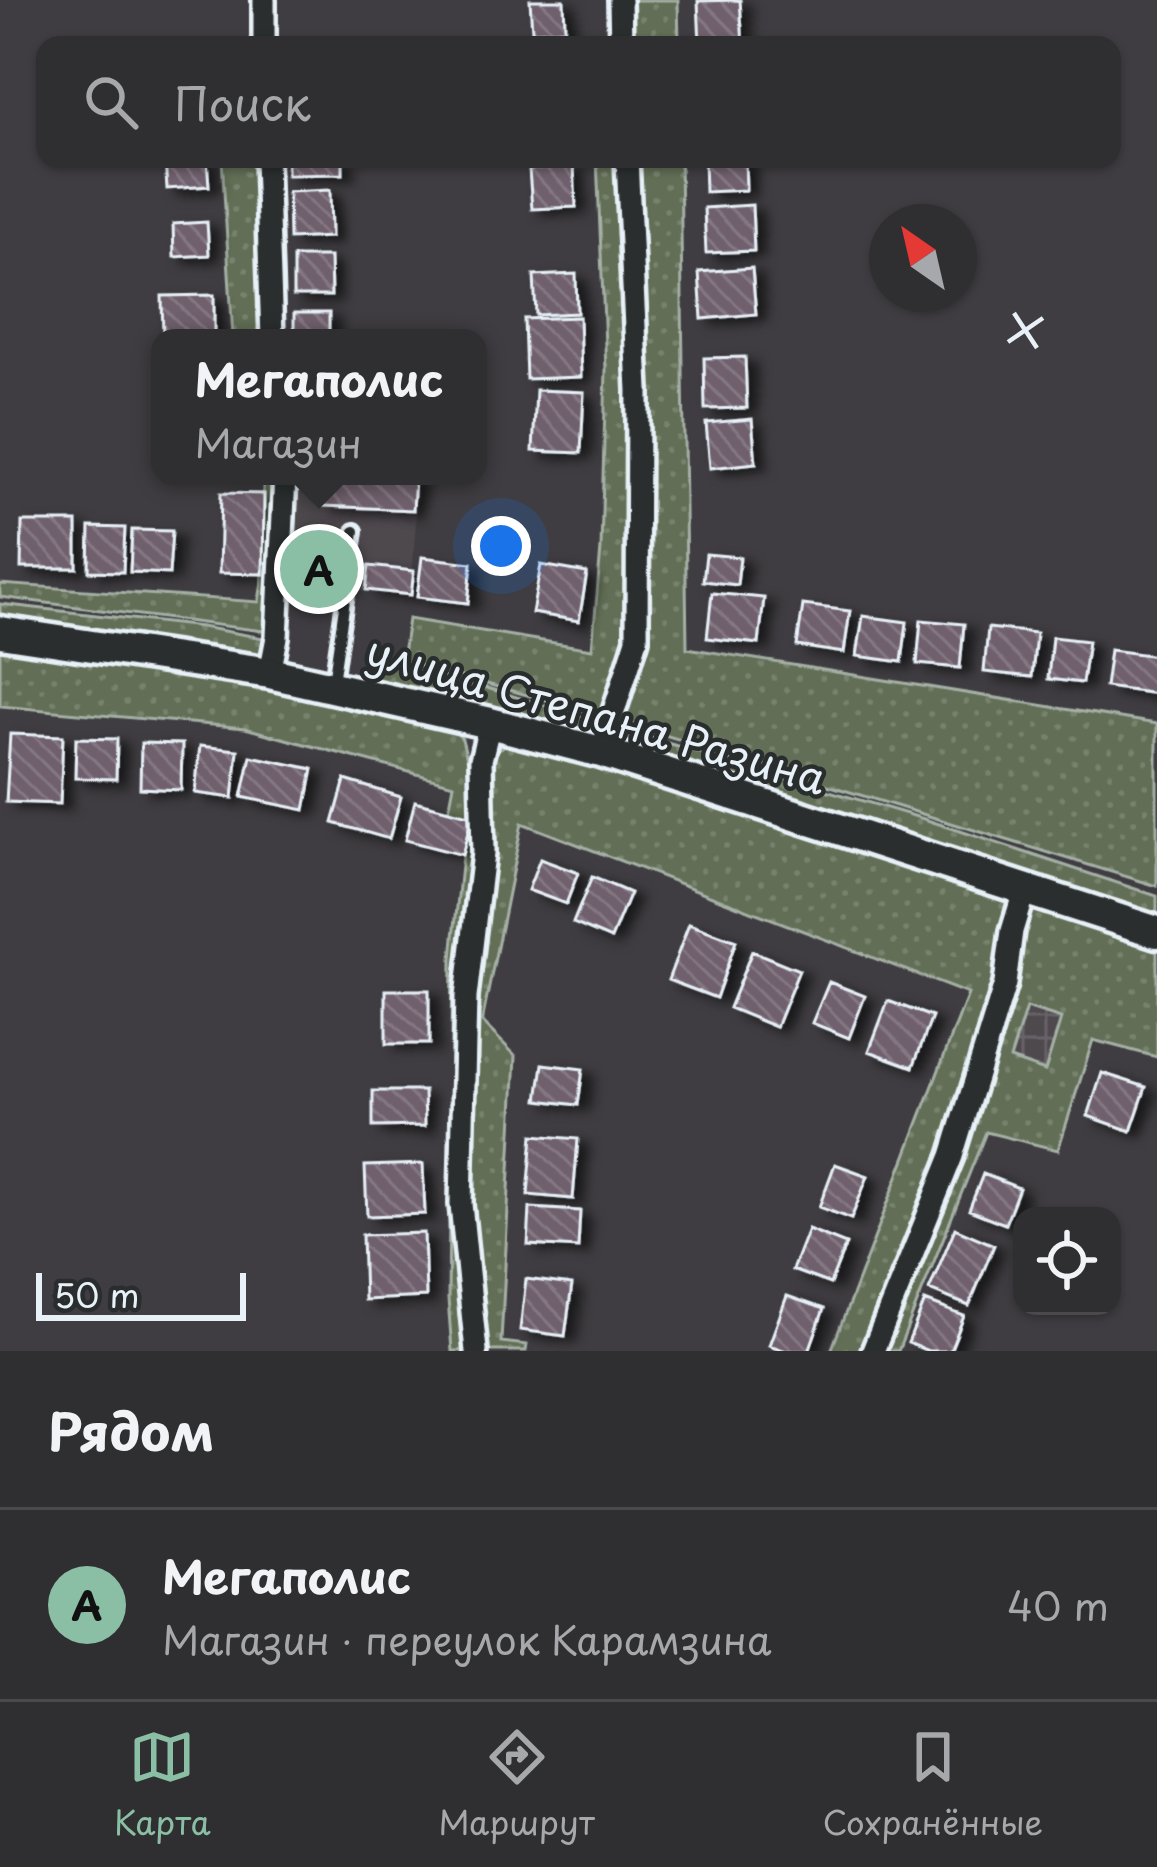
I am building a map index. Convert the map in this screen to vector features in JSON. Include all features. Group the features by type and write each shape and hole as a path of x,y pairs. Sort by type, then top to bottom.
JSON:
{"main road":[{"name":"улица Степана Разина","path":"0,632 270,673 490,723 601,752 1157,932"}],"street":[{"path":"263,0 264,36"},
{"path":"620,0 621,36"},
{"path":"266,168 272,329"},
{"path":"601,752 637,639 638,390 627,168"},
{"path":"270,673 277,637 285,485"},
{"path":"476,1351 460,1204 466,997 482,853 482,760 490,723"},
{"path":"873,1351 952,1156 1005,984 1012,931 1025,888"}],"lane":[{"path":"333,685 356,531"}],"shaded area":[{"path":"294,485 418,485 411,595 288,584"},
{"path":"1026,1008 1062,1019 1046,1071 1010,1060"}],"green space":[{"path":"625,0 678,0 679,36 624,36"},
{"path":"223,168 260,168 266,329 232,329"},
{"path":"597,168 622,168 631,390 633,637 607,711 601,715 402,661 408,619 592,649 601,549 606,370"},
{"path":"631,168 680,168 687,648 1157,724 1157,886 619,721 642,640"},
{"path":"263,485 279,485 271,632 0,597 0,584 259,602"},
{"path":"0,604 269,639 258,658 0,622"},
{"path":"0,645 270,686 451,727 462,739 477,798 462,998 471,1351 452,1351 448,1299 452,958 462,855 449,810 454,784 245,728 0,706"},
{"path":"368,660 480,686 597,721 588,734 364,680"},
{"path":"620,729 924,819 1157,896 1157,916 618,744"},
{"path":"509,742 597,763 1012,898 1000,984 944,1157 866,1351 831,1351 968,994 522,823 482,1022 516,1056 501,1342 527,1345 526,1351 483,1351 469,1204 471,997 487,769 496,751"},
{"path":"1031,905 1157,946 1157,1057 1093,1040 1058,1150 986,1132 898,1351 879,1351 1018,931","holes":["1026,1008 1061,1019 1045,1071 1010,1059"]}],"building":[{"path":"530,0 564,0 565,29 532,31"},
{"path":"740,0 742,36 700,36 698,1"},
{"path":"166,168 208,168 209,186 167,189"},
{"path":"287,168 343,168 343,174 287,175"},
{"path":"574,168 576,207 532,209 529,169"},
{"path":"704,168 745,168 746,190 705,192"},
{"path":"330,190 331,237 289,239 288,192"},
{"path":"752,205 754,251 706,253 704,208"},
{"path":"207,222 209,255 174,257 173,224"},
{"path":"293,257 330,257 331,296 293,296"},
{"path":"752,268 756,314 702,319 699,272"},
{"path":"576,274 577,313 536,315 534,276"},
{"path":"214,295 214,329 163,329 162,296"},
{"path":"294,313 329,313 329,329 294,329"},
{"path":"579,317 581,377 526,379 524,319"},
{"path":"745,357 747,408 705,409 704,358"},
{"path":"536,390 584,392 581,453 533,451"},
{"path":"752,419 756,463 710,468 706,423"},
{"path":"325,485 414,485 413,510 324,506"},
{"path":"221,493 264,494 263,574 219,573"},
{"path":"22,522 77,522 77,568 21,568"},
{"path":"90,527 125,528 123,572 89,571"},
{"path":"132,530 172,531 169,574 130,572"},
{"path":"303,551 338,554 334,588 300,585"},
{"path":"706,554 740,557 737,585 703,581"},
{"path":"422,557 472,563 468,603 417,597"},
{"path":"541,565 587,573 579,621 532,613"},
{"path":"369,566 414,571 411,595 366,590"},
{"path":"712,593 764,598 759,644 707,638"},
{"path":"803,605 850,611 844,653 797,646"},
{"path":"863,616 907,622 902,662 857,656"},
{"path":"921,620 964,624 960,668 917,664"},
{"path":"988,628 1036,633 1032,677 984,672"},
{"path":"1052,637 1088,641 1082,683 1048,679"},
{"path":"1110,650 1157,656 1157,694 1105,687"},
{"path":"10,734 63,736 60,804 6,802"},
{"path":"76,738 117,739 116,779 75,778"},
{"path":"141,743 182,744 181,790 140,788"},
{"path":"200,746 238,750 233,798 195,793"},
{"path":"251,756 313,769 305,810 242,797"},
{"path":"345,780 401,797 389,839 333,823"},
{"path":"415,801 472,816 462,855 405,840"},
{"path":"540,859 578,873 566,904 528,890"},
{"path":"592,877 630,893 611,939 573,923"},
{"path":"689,924 736,941 716,998 668,980"},
{"path":"752,951 799,970 776,1027 729,1008"},
{"path":"829,982 865,996 849,1038 812,1023"},
{"path":"386,990 429,990 429,1044 386,1044"},
{"path":"888,1001 932,1017 913,1067 869,1051"},
{"path":"543,1064 583,1069 578,1105 538,1100"},
{"path":"1102,1073 1146,1087 1131,1131 1088,1116"},
{"path":"373,1091 424,1091 425,1126 373,1127"},
{"path":"533,1135 578,1139 573,1199 528,1195"},
{"path":"423,1164 425,1214 367,1216 365,1166"},
{"path":"835,1164 868,1176 851,1219 819,1207"},
{"path":"983,1174 1019,1188 1005,1224 969,1210"},
{"path":"530,1208 580,1211 578,1248 528,1245"},
{"path":"955,1228 994,1245 969,1306 929,1290"},
{"path":"808,1229 846,1244 830,1284 792,1270"},
{"path":"424,1233 426,1297 364,1300 362,1235"},
{"path":"526,1279 572,1285 565,1336 520,1330"},
{"path":"787,1296 824,1309 809,1351 769,1345"},
{"path":"925,1301 964,1316 950,1351 928,1351 908,1343"}],"place":[{"name":"Мегаполис","path":"319,569"}]}
